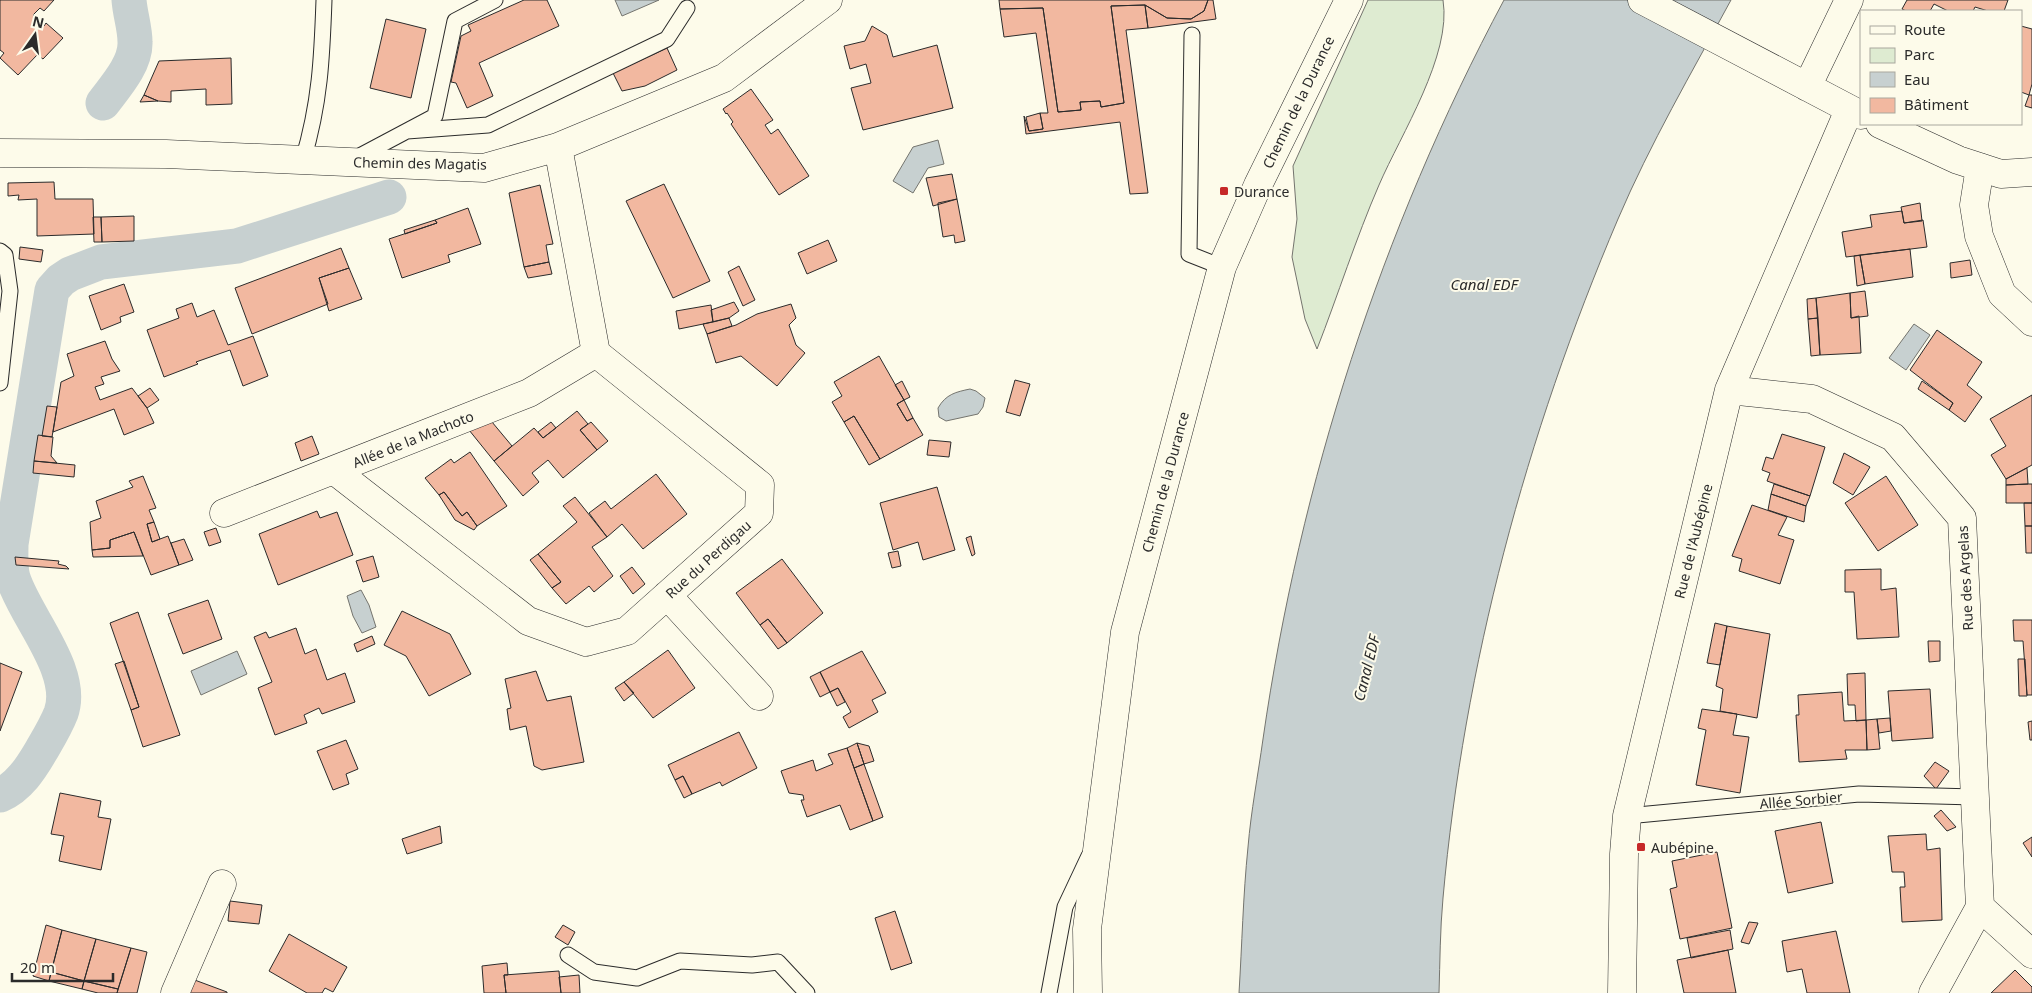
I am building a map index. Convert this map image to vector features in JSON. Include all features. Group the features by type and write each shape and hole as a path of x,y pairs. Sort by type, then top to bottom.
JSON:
{"street":[{"name":"Chemin des Magatis","path":"0,153 166,154 484,168 558,147 724,78 828,0"},
{"name":"Chemin de la Durance","path":"1088,993 1087,929 1125,632 1222,267 1258,185 1349,0"},
{"path":"1642,0 1855,112"},
{"path":"1807,87 1849,0"},
{"name":"Rue de l'Aubépine","path":"1622,993 1624,854 1627,816 1729,390 1855,112"},
{"path":"1882,125 1958,160 2001,174 2032,172"},
{"path":"558,147 596,352"},
{"path":"1980,167 1974,206 1979,236 2002,294 2032,322"},
{"name":"Allée de la Machoto","path":"224,513 530,393 596,352"},
{"name":"Rue du Perdigau","path":"335,471 528,621 586,642 627,630 759,512 760,485 596,352"},
{"name":"Rue des Argelas","path":"1729,390 1812,399 1893,437 1962,518 1980,907"},
{"path":"667,595 759,696"},
{"path":"175,993 222,884"},
{"path":"1934,993 1980,907 2032,954"}],"lane":[{"path":"303,160 315,122 322,67 324,0"},
{"path":"348,162 435,116 455,22 495,0"},
{"path":"407,131 488,125 667,39 686,8"},
{"path":"1192,35 1189,254 1222,267"},
{"path":"0,252 5,255 10,290 0,383"},
{"name":"Allée Sorbier","path":"1627,816 1859,794 1975,797"},
{"path":"1049,993 1065,907 1098,834"},
{"path":"568,955 594,972 637,978 680,961 752,965 778,962 807,993"}],"green space":[{"path":"1368,0 1443,0 1444,22 1433,69 1379,185 1317,349 1305,319 1292,257 1297,219 1293,166"}],"water":[{"path":"615,0 659,0 622,16"},
{"name":"Canal EDF","path":"1504,0 1731,0 1630,191 1585,301 1555,383 1528,467 1504,552 1483,638 1466,724 1443,898 1439,993 1239,993 1248,847 1263,739 1279,643 1299,547 1323,453 1351,359 1383,267 1420,176 1460,87"},
{"path":"938,140 944,164 928,168 913,193 893,181 913,147"},
{"path":"1914,324 1930,335 1906,370 1889,358"},
{"path":"970,389 985,398 983,407 978,414 946,421 939,417 938,408 944,400 956,393"},
{"path":"361,590 369,605 376,627 362,633 353,616 347,596"},
{"path":"237,651 247,674 201,695 191,671"}],"building":[{"path":"0,0 54,0 44,11 40,8 33,15 44,26 46,23 63,38 43,59 37,55 18,75 0,58 4,53 0,50"},
{"path":"524,0 547,0 559,26 479,63 493,96 467,108 456,83 451,82 461,36 471,31 468,25"},
{"path":"999,0 1208,0 1204,11 1191,19 1167,18 1145,5 1111,6 1124,103 1101,107 1100,101 1080,102 1081,110 1058,112 1043,8 1000,9"},
{"path":"1208,0 1213,0 1216,19 1148,28 1145,5 1167,18 1191,19 1204,11"},
{"path":"1907,0 2008,0 2004,10 1985,10 1975,7 1974,10 1946,10 1934,4 1931,10 1902,9"},
{"path":"1145,5 1148,28 1126,30 1148,193 1130,194 1120,122 1026,134 1024,116 1029,131 1043,129 1040,113 1048,113 1036,33 1004,37 1000,9 1043,8 1058,112 1081,110 1080,102 1100,101 1101,107 1124,103 1111,6"},
{"path":"386,19 426,29 411,98 370,88"},
{"path":"872,26 887,35 893,57 937,45 953,108 863,130 851,88 871,83 866,64 850,69 844,46 865,41"},
{"path":"2022,26 2032,29 2032,84 2029,95 2022,92"},
{"path":"667,48 677,70 645,86 622,91 613,73"},
{"path":"231,58 232,104 206,105 206,89 171,91 171,102 158,101 144,95 159,61"},
{"path":"751,89 773,120 765,125 771,134 778,129 809,176 779,195 723,109"},
{"path":"144,95 158,101 140,102"},
{"path":"2029,95 2032,95 2032,108 2025,106"},
{"path":"1040,113 1043,129 1029,131 1026,117"},
{"path":"952,174 957,199 933,206 926,178"},
{"path":"54,182 55,199 93,199 94,234 37,236 37,199 18,200 19,195 8,196 8,183"},
{"path":"664,184 710,281 673,298 626,201"},
{"path":"540,185 553,244 546,245 549,262 524,267 509,193"},
{"path":"957,199 965,241 955,243 954,235 943,237 938,203"},
{"path":"1920,203 1922,221 1904,223 1901,207"},
{"path":"468,208 481,244 448,255 450,262 402,278 389,239 437,223 435,220"},
{"path":"1902,211 1904,223 1923,220 1927,247 1846,257 1842,232 1872,227 1870,215"},
{"path":"134,216 134,241 102,242 101,217"},
{"path":"93,217 101,217 102,242 94,242"},
{"path":"435,220 437,223 405,234 404,230"},
{"path":"828,240 837,261 807,274 798,253"},
{"path":"20,247 43,250 41,262 19,259"},
{"path":"341,248 349,268 319,278 328,304 252,334 235,288"},
{"path":"1910,249 1913,277 1865,284 1860,255"},
{"path":"1860,255 1865,284 1857,286 1854,256"},
{"path":"1970,260 1972,275 1951,278 1950,263"},
{"path":"549,262 552,274 528,278 524,267"},
{"path":"739,266 755,300 743,306 728,272"},
{"path":"349,268 362,299 329,311 319,278"},
{"path":"124,284 134,312 120,317 121,322 101,330 89,296"},
{"path":"1865,291 1868,316 1851,318 1850,293"},
{"path":"1850,293 1851,318 1859,316 1861,353 1820,355 1816,298"},
{"path":"1816,298 1818,318 1808,319 1807,299"},
{"path":"734,302 739,311 729,318 713,322 711,310"},
{"path":"192,303 197,317 214,310 228,345 253,336 268,376 243,386 230,350 196,362 198,364 164,377 147,330 179,318 176,309"},
{"path":"791,304 796,318 789,325 796,345 805,353 777,386 741,356 716,363 707,334 736,325 757,314"},
{"path":"711,305 713,322 679,329 676,311"},
{"path":"729,318 732,326 707,334 703,324"},
{"path":"1818,318 1820,355 1811,356 1808,319"},
{"path":"1937,330 1982,362 1967,385 1982,397 1965,422 1949,410 1953,403 1910,370"},
{"path":"105,341 112,359 120,371 101,377 104,384 95,387 100,400 132,388 147,408 154,423 124,435 114,409 53,432 61,382 74,376 67,354"},
{"path":"879,356 904,400 897,404 907,421 913,418 923,435 880,459 854,416 844,422 832,402 842,396 834,382"},
{"path":"1015,380 1030,384 1020,416 1006,412"},
{"path":"902,381 910,397 904,400 895,385"},
{"path":"1922,381 1953,403 1949,410 1918,389"},
{"path":"150,388 159,400 147,408 138,396"},
{"path":"2032,395 2032,465 2006,479 1991,455 2006,446 1990,419"},
{"path":"904,400 913,418 907,421 897,404"},
{"path":"47,406 57,407 52,437 42,436"},
{"path":"577,411 588,424 580,430 597,450 563,478 548,460 532,473 539,482 523,496 494,461 534,428 543,438"},
{"path":"854,416 880,459 869,465 844,422"},
{"path":"492,422 512,446 494,461 469,430"},
{"path":"551,422 556,428 543,438 538,432"},
{"path":"591,422 608,441 597,450 580,430"},
{"path":"1782,434 1825,447 1810,496 1767,481 1770,473 1762,470 1766,457 1773,459"},
{"path":"38,435 53,437 51,456 57,463 34,461"},
{"path":"312,436 319,454 301,461 295,443"},
{"path":"929,440 951,442 949,457 927,455"},
{"path":"470,452 507,506 477,526 467,512 462,516 444,492 439,495 425,478 451,459 454,463"},
{"path":"1844,453 1870,467 1853,495 1833,483"},
{"path":"34,461 75,465 74,477 33,473"},
{"path":"2027,468 2028,484 2006,485 2006,479"},
{"path":"656,474 687,514 643,549 622,524 607,537 589,513 605,501 611,509"},
{"path":"143,476 156,508 149,510 154,522 147,524 152,542 168,536 179,565 151,575 134,532 110,540 110,548 92,550 90,522 101,518 96,501 133,487 129,481"},
{"path":"1886,476 1918,525 1878,551 1845,503"},
{"path":"1774,484 1810,496 1806,506 1771,494"},
{"path":"2032,484 2032,503 2006,503 2006,485"},
{"path":"937,487 955,550 923,560 918,542 893,550 880,503"},
{"path":"444,492 462,516 467,512 477,526 474,530 455,520 439,495"},
{"path":"1771,494 1806,506 1804,522 1768,510"},
{"path":"575,497 607,537 592,547 613,576 594,592 589,586 566,604 552,588 561,582 538,554 577,522 563,506"},
{"path":"2024,503 2032,503 2032,526 2025,526"},
{"path":"1752,505 1787,517 1778,535 1794,540 1780,584 1739,571 1742,559 1732,556"},
{"path":"317,511 320,518 337,512 353,555 278,585 259,534"},
{"path":"154,522 160,539 152,542 147,524"},
{"path":"2025,526 2032,526 2032,553 2026,553"},
{"path":"216,528 221,542 209,546 204,532"},
{"path":"134,532 143,556 93,557 92,550 110,548 110,540"},
{"path":"971,536 975,554 972,556 966,538"},
{"path":"184,539 193,560 179,565 171,543"},
{"path":"898,551 901,566 892,568 888,553"},
{"path":"538,554 561,582 552,588 530,560"},
{"path":"373,556 379,577 363,582 356,561"},
{"path":"15,557 59,561 58,564 69,569 16,565"},
{"path":"782,559 823,613 787,643 768,619 760,625 736,593"},
{"path":"632,567 645,584 633,594 620,576"},
{"path":"1881,569 1881,590 1896,588 1899,637 1857,639 1854,592 1845,592 1845,570"},
{"path":"208,600 222,639 183,654 168,614"},
{"path":"402,611 450,634 471,674 429,696 406,656 384,645"},
{"path":"138,612 180,735 143,747 131,710 139,707 110,623"},
{"path":"768,619 787,643 778,649 760,625"},
{"path":"2013,620 2032,620 2032,695 2027,695 2023,641 2014,641"},
{"path":"1715,623 1727,626 1720,665 1707,663"},
{"path":"1727,626 1770,634 1757,718 1720,711 1723,689 1716,686"},
{"path":"296,628 305,654 316,649 327,680 345,673 355,702 322,714 319,708 304,715 307,723 275,735 258,688 272,682 254,637 266,632 269,638"},
{"path":"372,636 375,644 357,652 354,644"},
{"path":"1928,641 1940,641 1940,661 1929,662"},
{"path":"668,650 695,688 653,718 624,682"},
{"path":"862,651 886,693 872,700 878,712 849,728 843,717 851,712 838,688 830,692 820,672"},
{"path":"2018,659 2025,659 2027,696 2019,696"},
{"path":"124,661 139,707 131,710 115,664"},
{"path":"0,663 22,672 0,731"},
{"path":"536,671 547,701 571,696 584,762 542,770 534,766 526,726 510,730 507,709 511,708 505,679"},
{"path":"820,672 830,692 820,697 810,677"},
{"path":"1865,673 1866,720 1856,721 1855,705 1848,705 1847,674"},
{"path":"624,682 634,693 624,701 615,688"},
{"path":"838,688 845,702 837,706 830,692"},
{"path":"1930,689 1933,738 1892,741 1888,691"},
{"path":"1842,692 1844,721 1866,720 1867,750 1845,750 1847,759 1799,762 1796,715 1799,715 1798,695"},
{"path":"1702,709 1737,714 1733,735 1749,737 1740,793 1696,785 1706,730 1698,728"},
{"path":"1890,718 1891,731 1879,733 1877,719"},
{"path":"1877,719 1880,749 1867,750 1866,720"},
{"path":"2032,721 2032,740 2030,740 2028,722"},
{"path":"739,732 757,768 722,786 720,782 692,794 683,776 675,780 668,765"},
{"path":"346,740 358,769 346,774 349,784 333,790 317,751"},
{"path":"857,743 864,764 854,768 847,748"},
{"path":"857,743 869,746 874,761 864,764"},
{"path":"847,748 873,821 850,830 840,805 807,817 801,800 804,800 803,795 789,793 781,771 813,760 816,771 833,764 828,754"},
{"path":"1935,762 1949,771 1936,789 1924,776"},
{"path":"864,764 883,817 873,821 854,768"},
{"path":"683,776 692,794 684,798 675,780"},
{"path":"60,793 101,801 98,817 111,819 101,870 59,861 64,836 51,834"},
{"path":"1941,810 1956,827 1947,831 1934,816"},
{"path":"1821,822 1833,883 1788,893 1775,831"},
{"path":"440,826 442,843 407,854 402,839"},
{"path":"1926,834 1927,850 1940,848 1942,920 1902,922 1900,887 1905,887 1904,872 1892,872 1888,836"},
{"path":"2032,837 2032,857 2023,843"},
{"path":"1717,852 1732,928 1680,939 1670,889 1677,887 1672,861"},
{"path":"230,901 262,905 259,924 228,921"},
{"path":"895,911 912,963 891,970 875,918"},
{"path":"1749,922 1758,923 1749,944 1741,942"},
{"path":"46,925 62,930 49,981 33,976"},
{"path":"563,925 575,932 568,945 555,937"},
{"path":"62,930 96,939 84,981 51,972"},
{"path":"1730,930 1733,949 1691,958 1687,938"},
{"path":"1836,931 1850,993 1807,993 1802,969 1787,972 1782,941"},
{"path":"289,934 347,967 333,992 325,988 322,993 307,993 269,971"},
{"path":"96,939 131,948 118,989 84,981"},
{"path":"131,948 147,952 137,993 117,993"},
{"path":"1728,950 1736,993 1684,993 1677,960"},
{"path":"507,963 508,975 504,975 506,993 484,993 482,966"},
{"path":"2015,970 2032,987 2032,993 1991,993"},
{"path":"559,971 561,993 506,993 504,975"},
{"path":"51,972 84,981 82,989 49,981"},
{"path":"579,975 580,993 561,993 559,977"},
{"path":"192,979 227,992 227,993 187,993"},
{"path":"84,981 118,989 117,993 98,993 82,989"}],"waterway":[{"path":"103,103 124,75 132,59 135,37 129,0"},
{"path":"0,795 19,782 33,764 59,718 64,697 62,680 56,662 19,593 11,570 11,544 52,290 70,274 101,262 237,246 389,197"}],"place":[{"name":"Durance","path":"1224,191"},
{"name":"Aubépine","path":"1641,847"}]}
